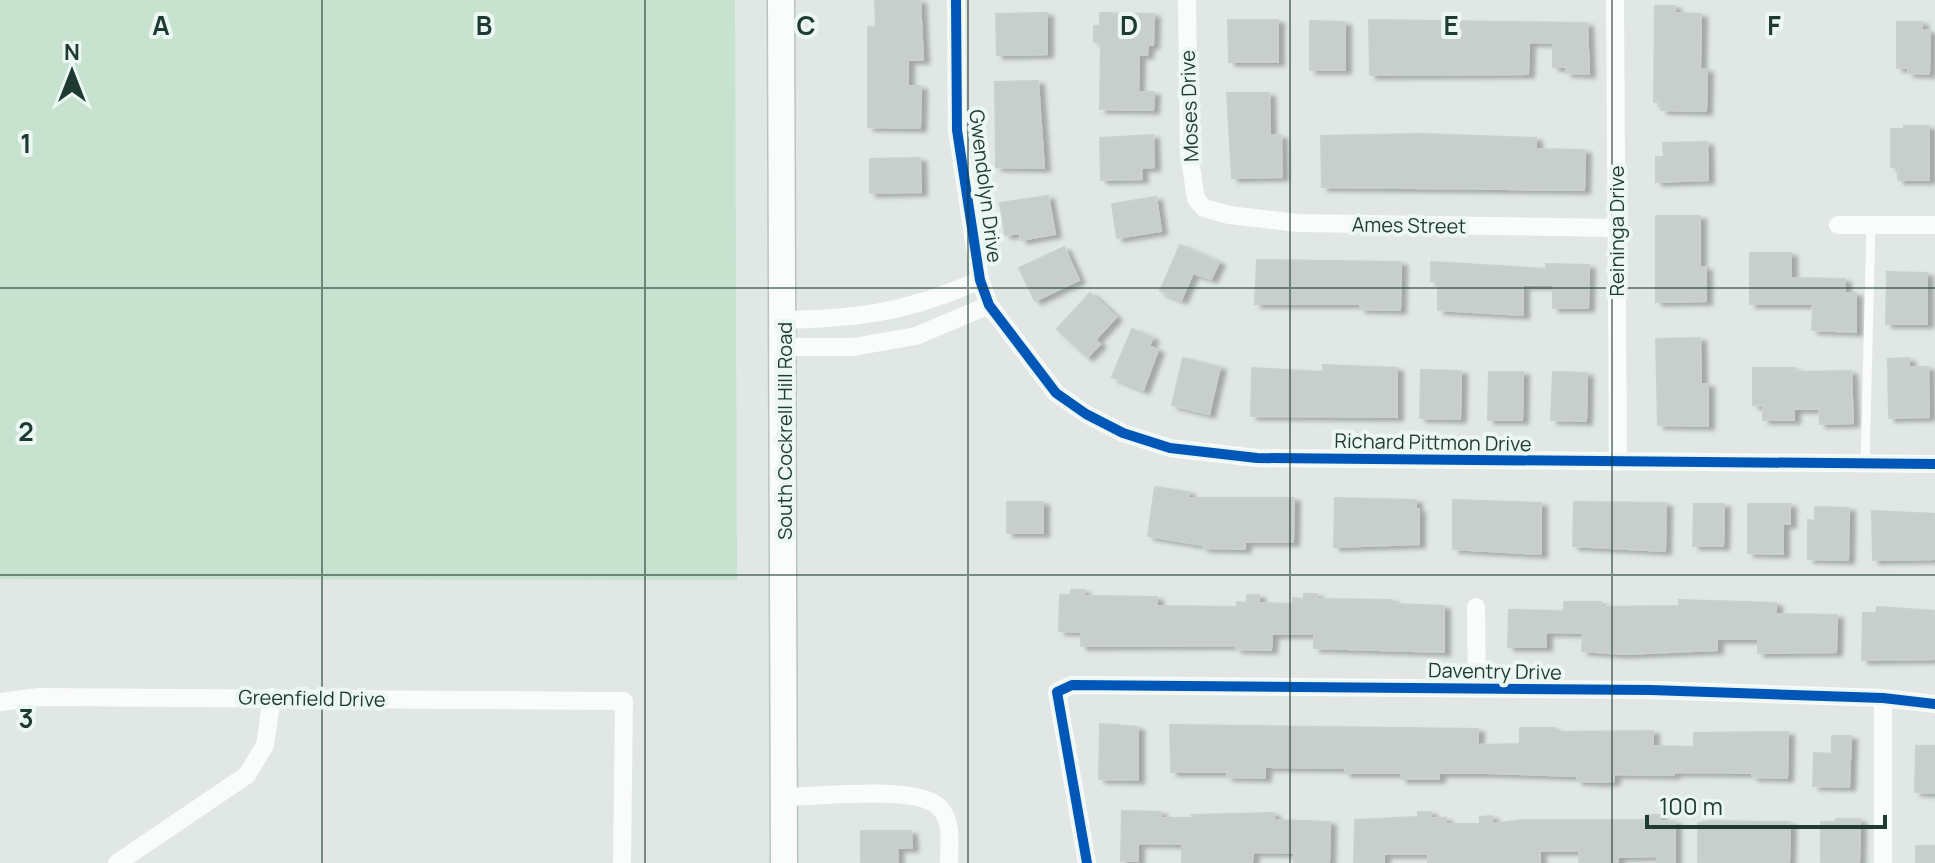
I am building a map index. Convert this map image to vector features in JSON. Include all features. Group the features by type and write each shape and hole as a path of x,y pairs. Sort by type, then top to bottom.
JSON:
{"main road":[{"name":"South Cockrell Hill Road","path":"781,0 784,863"}],"street":[{"name":"Gwendolyn Drive","path":"956,0 957,130 980,280 989,305"},
{"name":"Moses Drive","path":"1187,0 1189,152 1196,199 1204,208"},
{"name":"Reininga Drive","path":"1615,0 1618,462"},
{"name":"Ames Street","path":"1204,208 1240,217 1298,223 1616,228"},
{"path":"1838,225 1935,225"},
{"path":"784,320 894,312 938,299 980,280"},
{"path":"783,347 853,347 916,336 989,305"},
{"name":"Richard Pittmon Drive","path":"989,305 1056,393 1123,433 1170,448 1257,458 1935,464"},
{"path":"1476,607 1477,689"},
{"name":"Daventry Drive","path":"1087,863 1057,692 1072,685 1477,689 1883,698 1935,704"},
{"name":"Greenfield Drive","path":"0,702 39,697 624,701 622,863"},
{"path":"117,863 247,775 265,745 272,697"},
{"path":"1883,698 1883,863"},
{"path":"784,797 898,795 925,799 940,808 949,827 949,863"}],"lane":[{"path":"1865,464 1871,225"}],"green space":[{"path":"0,0 735,0 737,580 0,579"}],"building":[{"path":"875,0 920,0 923,60 908,60 908,86 921,86 920,128 868,127 868,27 876,27"},
{"path":"1655,6 1675,6 1675,13 1701,14 1700,69 1707,69 1706,111 1661,110 1661,102 1654,102"},
{"path":"1047,13 1047,54 997,55 996,14"},
{"path":"1100,13 1154,14 1153,45 1148,45 1147,55 1139,55 1138,92 1154,92 1153,110 1100,109 1101,42 1094,42 1094,26 1100,26"},
{"path":"1228,20 1278,20 1278,62 1229,62"},
{"path":"1369,20 1587,23 1589,74 1566,73 1566,67 1553,67 1553,43 1529,42 1528,74 1370,75"},
{"path":"1310,21 1345,22 1345,70 1310,70"},
{"path":"1897,22 1922,22 1922,30 1930,31 1929,74 1908,73 1908,68 1897,68"},
{"path":"1038,81 1044,168 996,167 995,82"},
{"path":"1227,93 1269,93 1270,136 1281,135 1282,177 1232,178"},
{"path":"1904,126 1929,126 1929,180 1898,180 1898,167 1891,167 1891,129 1904,129"},
{"path":"1420,134 1536,138 1536,149 1585,150 1584,190 1322,187 1321,136"},
{"path":"1153,135 1154,167 1141,168 1142,179 1101,180 1100,138"},
{"path":"1707,142 1708,180 1656,182 1656,157 1664,157 1663,143"},
{"path":"920,158 921,192 870,193 870,159"},
{"path":"1048,196 1055,234 1021,240 1020,233 1005,235 1000,203"},
{"path":"1156,197 1161,231 1117,238 1112,204"},
{"path":"1656,216 1700,216 1700,267 1706,267 1706,301 1656,302"},
{"path":"1180,245 1219,262 1211,279 1193,273 1181,300 1160,291"},
{"path":"1064,247 1079,280 1035,301 1019,268"},
{"path":"1750,253 1791,253 1791,278 1845,279 1845,293 1856,293 1856,332 1812,330 1813,304 1750,304"},
{"path":"1257,260 1401,262 1400,310 1360,309 1360,304 1255,304"},
{"path":"1431,262 1546,269 1546,264 1589,265 1588,308 1553,308 1553,285 1523,285 1523,315 1438,310 1438,281 1431,281"},
{"path":"1887,272 1927,273 1927,324 1886,324"},
{"path":"1090,293 1116,317 1095,340 1100,344 1087,357 1057,329"},
{"path":"1132,329 1153,338 1149,346 1158,350 1143,390 1112,377"},
{"path":"1700,338 1701,384 1708,384 1708,426 1658,425 1656,339"},
{"path":"1183,358 1220,367 1209,414 1172,405"},
{"path":"1909,358 1909,367 1928,367 1929,417 1889,418 1888,359"},
{"path":"1323,365 1397,368 1397,417 1251,416 1252,368 1323,372"},
{"path":"1753,368 1795,368 1794,372 1851,371 1853,423 1820,424 1819,409 1794,409 1794,420 1763,420 1763,406 1753,405"},
{"path":"1421,370 1461,371 1460,419 1420,418"},
{"path":"1489,372 1523,372 1522,420 1488,420"},
{"path":"1553,372 1587,373 1586,421 1551,420"},
{"path":"1155,487 1189,492 1188,498 1294,498 1293,542 1245,542 1245,549 1203,548 1203,545 1148,536"},
{"path":"1335,498 1416,500 1419,544 1334,547"},
{"path":"1453,500 1541,503 1541,554 1453,549"},
{"path":"1007,502 1043,502 1043,533 1007,533"},
{"path":"1574,502 1666,503 1665,551 1573,546"},
{"path":"1694,504 1724,504 1723,546 1693,546"},
{"path":"1748,504 1790,504 1790,524 1783,524 1783,554 1748,553"},
{"path":"1815,507 1849,508 1848,560 1808,559 1808,520 1815,521"},
{"path":"1872,511 1935,514 1935,559 1873,560"},
{"path":"1071,590 1084,590 1084,596 1157,597 1157,606 1237,607 1237,602 1247,603 1247,595 1259,595 1259,603 1293,604 1293,598 1304,599 1304,594 1317,594 1317,599 1392,600 1392,604 1444,606 1444,652 1314,648 1314,634 1272,634 1271,650 1236,649 1236,645 1081,646 1081,632 1059,631 1060,595 1071,595"},
{"path":"1679,600 1776,603 1776,614 1837,615 1836,652 1758,653 1758,639 1717,639 1717,650 1623,654 1582,651 1583,633 1546,632 1546,647 1508,647 1509,610 1564,611 1564,602 1601,602 1601,607 1679,606"},
{"path":"1877,607 1935,611 1935,659 1862,660 1863,613 1876,613"},
{"path":"1100,724 1138,727 1138,780 1099,779"},
{"path":"1170,725 1478,729 1478,745 1520,744 1520,728 1555,728 1555,732 1653,731 1653,746 1694,747 1694,733 1788,732 1787,778 1752,777 1752,773 1674,772 1674,775 1614,774 1614,781 1601,782 1577,781 1577,776 1488,773 1439,773 1439,779 1401,779 1401,773 1345,773 1345,768 1265,767 1265,778 1227,777 1227,772 1171,772"},
{"path":"1832,736 1851,736 1849,787 1813,786 1814,753 1832,754"},
{"path":"1916,746 1935,746 1935,793 1915,792"},
{"path":"1122,811 1161,812 1161,818 1274,813 1274,820 1330,822 1329,863 1294,863 1294,853 1253,852 1252,863 1182,863 1182,844 1138,843 1138,861 1121,861"},
{"path":"1418,812 1431,812 1431,818 1446,818 1446,824 1480,824 1480,817 1492,816 1492,824 1522,820 1647,820 1647,815 1660,815 1660,821 1675,821 1675,863 1657,863 1657,856 1618,857 1618,863 1579,863 1579,851 1540,851 1540,863 1428,863 1428,854 1384,854 1384,863 1354,863 1355,820 1418,817"},
{"path":"1836,819 1860,819 1859,863 1821,863 1821,822 1836,822"},
{"path":"1790,822 1789,863 1698,863 1698,823"},
{"path":"861,831 911,831 912,848 897,848 898,863 861,863"},
{"path":"1916,846 1935,846 1935,863 1916,863"}],"cycle path":[{"path":"956,0 957,130 980,280 989,305 1056,393 1086,414 1123,433 1170,448 1257,458 1935,464"},
{"path":"1087,863 1057,692 1072,685 1651,690 1883,698 1935,704"}]}
